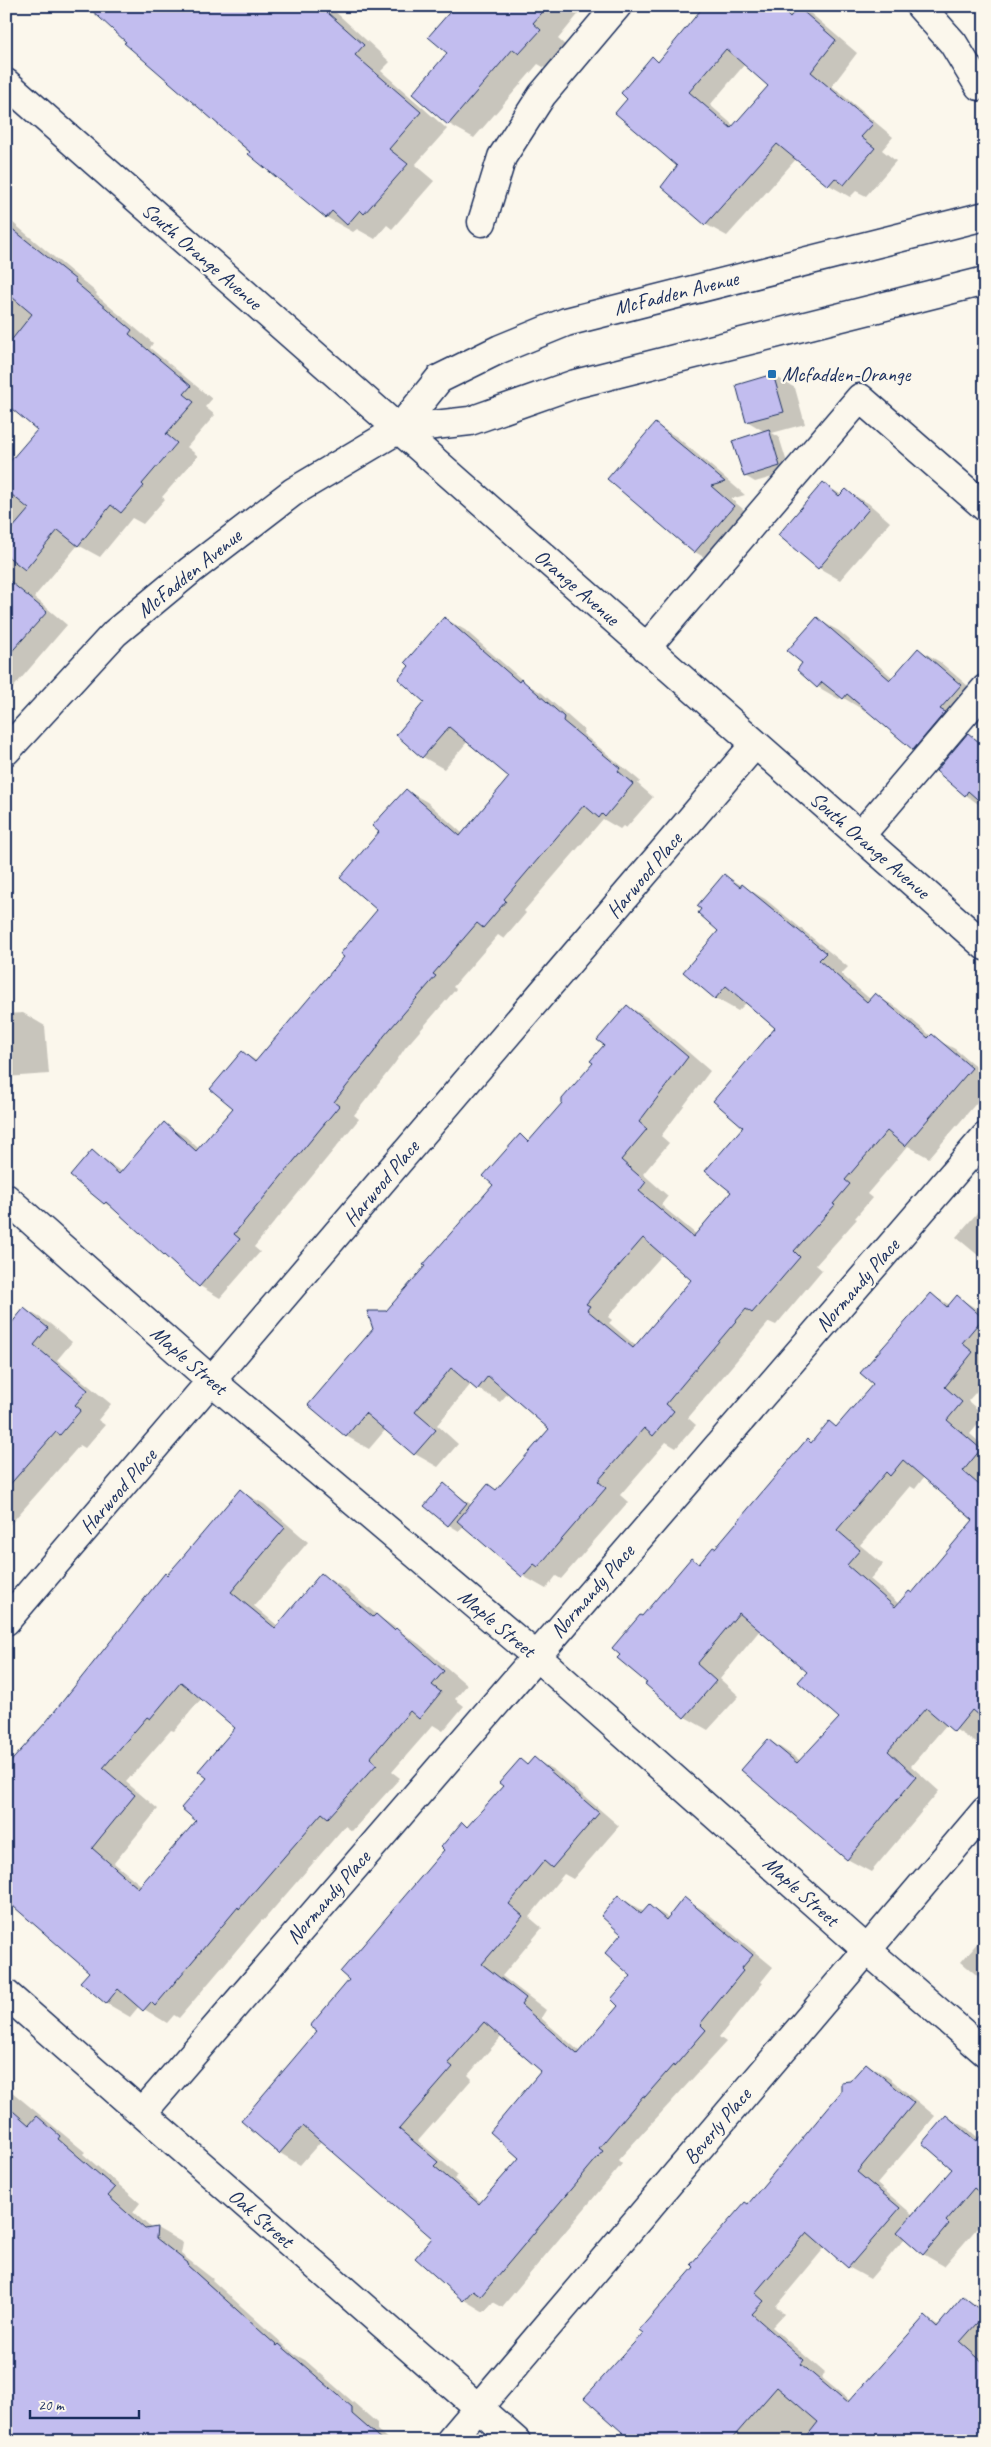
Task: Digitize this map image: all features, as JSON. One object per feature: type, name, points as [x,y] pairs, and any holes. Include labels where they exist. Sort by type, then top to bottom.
[{"type":"street","points":[[482,222],[502,157],[542,95],[617,6]]},
{"type":"street","points":[[920,6],[953,42],[979,86]]},
{"type":"street","name":"South Orange Avenue","points":[[6,83],[399,429]]},
{"type":"street","name":"McFadden Avenue","points":[[6,750],[115,633],[191,570],[293,492],[399,429],[439,379],[500,349],[566,322],[985,216]]},
{"type":"street","name":"McFadden Avenue","points":[[399,429],[470,421],[575,384],[985,281]]},
{"type":"street","points":[[646,648],[860,398],[985,507]]},
{"type":"street","name":"Orange Avenue","points":[[399,429],[755,744]]},
{"type":"street","points":[[860,836],[985,689]]},
{"type":"street","name":"South Orange Avenue","points":[[755,744],[985,946]]},
{"type":"street","name":"Harwood Place","points":[[6,1621],[755,744]]},
{"type":"street","name":"Normandy Place","points":[[142,2113],[985,1137]]},
{"type":"street","name":"Maple Street","points":[[6,1198],[212,1382],[536,1656],[867,1950],[985,2052]]},
{"type":"street","name":"Beverly Place","points":[[450,2441],[985,1811]]},
{"type":"street","name":"Oak Street","points":[[6,1994],[516,2441]]},
{"type":"building","points":[[87,6],[320,6],[364,45],[355,55],[421,112],[389,149],[408,164],[364,214],[360,210],[347,225],[332,211],[326,218],[248,154],[250,152],[124,43],[126,42]]},
{"type":"building","points":[[455,6],[548,6],[533,23],[541,30],[519,54],[513,49],[448,125],[412,94],[447,53],[428,37]]},
{"type":"building","points":[[704,6],[778,6],[790,17],[798,7],[836,40],[811,72],[873,124],[861,137],[875,148],[844,185],[835,178],[828,186],[777,144],[705,225],[661,187],[677,166],[615,113],[627,99],[621,93],[652,56],[658,62]],"holes":[[[726,49],[768,86],[731,128],[689,92]]]},
{"type":"building","points":[[6,224],[76,280],[75,282],[132,330],[129,334],[191,386],[184,394],[194,402],[166,434],[177,443],[142,484],[144,486],[121,513],[111,505],[78,546],[58,530],[25,570],[6,555],[6,536],[29,509],[6,490],[6,466],[37,430],[6,404],[6,347],[32,314],[6,292]]},
{"type":"building","points":[[773,374],[784,412],[746,422],[736,385]]},
{"type":"building","points":[[655,423],[725,482],[711,486],[734,506],[694,553],[607,479]]},
{"type":"building","points":[[769,429],[780,466],[744,477],[732,441]]},
{"type":"building","points":[[823,482],[839,496],[846,489],[869,509],[818,569],[778,535]]},
{"type":"building","points":[[6,578],[47,612],[6,658]]},
{"type":"building","points":[[444,617],[519,682],[521,679],[564,717],[563,721],[620,768],[618,771],[633,784],[605,817],[602,814],[599,818],[584,805],[504,899],[506,901],[483,928],[477,923],[433,974],[436,976],[384,1036],[374,1052],[334,1102],[339,1106],[234,1234],[240,1239],[199,1287],[106,1202],[104,1204],[70,1176],[92,1150],[119,1174],[164,1122],[196,1151],[233,1108],[210,1089],[242,1051],[255,1062],[344,957],[340,954],[377,910],[340,878],[379,832],[372,826],[406,789],[460,836],[509,777],[449,727],[422,758],[396,735],[424,702],[398,679],[409,666],[405,662]]},
{"type":"building","points":[[817,617],[890,680],[918,648],[961,685],[940,709],[945,712],[913,750],[847,694],[843,699],[822,682],[817,688],[797,670],[802,663],[787,651]]},
{"type":"building","points":[[968,733],[985,747],[985,806],[968,791],[965,796],[936,771]]},
{"type":"building","points":[[724,874],[740,887],[742,884],[826,953],[819,960],[867,1002],[875,993],[928,1038],[932,1034],[972,1068],[905,1146],[887,1131],[845,1180],[850,1184],[833,1204],[835,1205],[794,1251],[800,1257],[752,1313],[746,1309],[666,1404],[674,1411],[653,1436],[644,1428],[598,1481],[606,1488],[538,1567],[534,1564],[522,1577],[457,1521],[488,1484],[496,1490],[549,1429],[488,1376],[477,1390],[451,1368],[415,1412],[436,1430],[414,1455],[365,1413],[346,1437],[308,1405],[373,1329],[367,1311],[386,1311],[425,1266],[423,1265],[493,1185],[483,1176],[520,1134],[528,1142],[562,1103],[562,1099],[593,1063],[590,1061],[604,1045],[597,1040],[627,1005],[688,1057],[639,1122],[647,1129],[621,1160],[646,1182],[639,1191],[693,1237],[731,1192],[705,1171],[743,1127],[713,1101],[775,1028],[726,986],[715,999],[683,972],[718,931],[698,913],[701,909],[697,906]],"holes":[[[643,1238],[691,1280],[633,1348],[587,1310],[590,1306],[586,1304]]]},
{"type":"building","points":[[931,1293],[947,1307],[957,1295],[983,1318],[962,1343],[973,1352],[945,1387],[962,1402],[947,1420],[981,1449],[963,1471],[985,1490],[985,1721],[972,1710],[954,1732],[926,1708],[888,1751],[916,1777],[847,1860],[741,1770],[768,1739],[797,1763],[839,1718],[798,1682],[807,1672],[739,1613],[697,1664],[716,1681],[684,1718],[617,1658],[620,1655],[612,1648],[691,1558],[699,1564],[713,1547],[715,1548],[807,1439],[811,1443],[829,1421],[836,1427],[873,1384],[860,1373]],"holes":[[[903,1460],[973,1520],[912,1593],[909,1591],[895,1607],[847,1565],[860,1550],[837,1530],[886,1472],[890,1476]]]},
{"type":"building","points":[[24,1308],[48,1328],[34,1345],[88,1390],[75,1405],[81,1410],[60,1435],[56,1432],[6,1489],[6,1322],[10,1325]]},
{"type":"building","points":[[444,1483],[467,1503],[448,1526],[424,1506]]},
{"type":"building","points":[[240,1489],[285,1528],[231,1592],[275,1628],[321,1573],[373,1617],[376,1614],[394,1630],[396,1628],[444,1671],[432,1685],[441,1692],[419,1719],[410,1711],[370,1758],[377,1764],[328,1818],[322,1813],[239,1909],[238,1907],[155,2006],[151,2002],[143,2011],[118,1989],[106,2004],[80,1982],[89,1972],[6,1900],[6,1767],[46,1722],[165,1573],[167,1575]],"holes":[[[181,1682],[235,1728],[198,1771],[207,1778],[181,1808],[196,1821],[138,1888],[92,1848],[135,1795],[103,1768],[147,1717],[150,1719]]]},
{"type":"building","points":[[534,1757],[599,1813],[552,1868],[544,1861],[509,1904],[523,1916],[482,1964],[526,1998],[521,2005],[577,2054],[618,2006],[611,1999],[631,1976],[605,1953],[621,1934],[601,1916],[618,1895],[641,1914],[649,1905],[666,1920],[684,1897],[753,1955],[741,1969],[743,1971],[700,2024],[706,2030],[674,2067],[673,2065],[645,2097],[643,2096],[599,2148],[603,2151],[481,2296],[473,2290],[463,2301],[415,2258],[432,2238],[303,2126],[279,2154],[241,2121],[317,2031],[310,2026],[349,1980],[340,1972],[444,1850],[441,1847],[462,1822],[467,1827],[503,1786],[499,1783],[520,1759],[527,1765]],"holes":[[[484,2022],[541,2071],[490,2132],[519,2158],[479,2204],[434,2166],[438,2162],[399,2129],[453,2067],[448,2063]]]},
{"type":"building","points":[[866,2063],[914,2103],[857,2172],[900,2208],[848,2268],[807,2232],[755,2293],[764,2301],[752,2314],[804,2360],[801,2364],[847,2403],[925,2316],[937,2327],[963,2296],[985,2314],[960,2342],[985,2364],[985,2441],[803,2441],[818,2422],[777,2387],[730,2441],[632,2441],[584,2398],[643,2333],[639,2330],[694,2267],[691,2264],[745,2202],[748,2204],[841,2092],[841,2082],[850,2081]]},
{"type":"building","points":[[6,2105],[29,2125],[37,2116],[60,2136],[58,2139],[115,2188],[108,2196],[145,2229],[157,2227],[156,2238],[188,2263],[187,2265],[277,2346],[279,2344],[352,2407],[352,2414],[383,2441],[6,2441]]},
{"type":"building","points":[[946,2115],[976,2141],[985,2131],[985,2197],[974,2188],[946,2221],[949,2224],[923,2255],[897,2232],[952,2169],[922,2143]]},
{"type":"place","name":"Mcfadden-Orange","points":[[772,374]]}]
